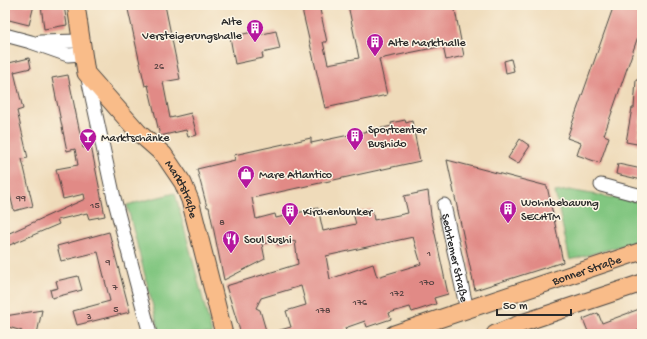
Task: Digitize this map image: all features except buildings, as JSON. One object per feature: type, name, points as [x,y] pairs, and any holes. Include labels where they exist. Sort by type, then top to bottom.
[{"type":"main road","name":"Marktstraße","points":[[76,5],[81,48],[86,73],[139,133],[164,155],[183,183],[190,200],[224,334]]},
{"type":"main road","name":"Bonner Straße","points":[[394,334],[642,251]]},
{"type":"main road","points":[[495,334],[522,322],[642,283]]},
{"type":"street","points":[[5,35],[31,42],[68,56],[81,48]]},
{"type":"street","name":"Marktstraße","points":[[86,73],[114,198],[150,334]]},
{"type":"street","points":[[601,185],[642,196]]},
{"type":"street","name":"Sechtemer Straße","points":[[444,205],[467,310]]},
{"type":"green space","points":[[569,190],[642,203],[642,240],[570,260],[555,192]]},
{"type":"green space","points":[[175,193],[212,334],[160,334],[127,205]]},
{"type":"place","name":"Alte Versteigerungshalle","points":[[255,43]]},
{"type":"place","name":"Alte Markthalle","points":[[375,57]]},
{"type":"place","name":"Sportcenter Bushido","points":[[355,151]]},
{"type":"place","name":"Marktschänke","points":[[88,152]]},
{"type":"place","name":"Mare Atlantico","points":[[246,189]]},
{"type":"place","name":"Wohnbebauung SECHTM","points":[[508,224]]},
{"type":"place","name":"Kirchenbunker","points":[[290,226]]},
{"type":"place","name":"Soul Sushi","points":[[231,254]]}]
